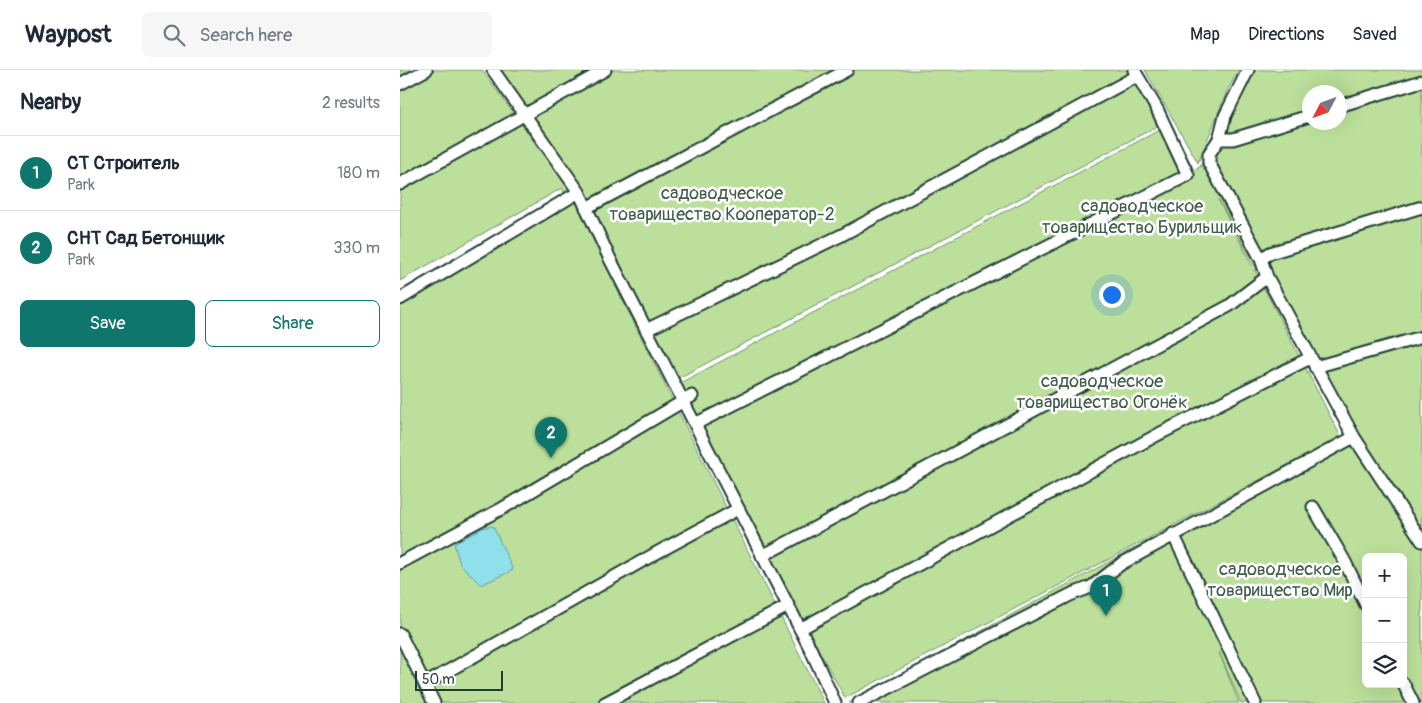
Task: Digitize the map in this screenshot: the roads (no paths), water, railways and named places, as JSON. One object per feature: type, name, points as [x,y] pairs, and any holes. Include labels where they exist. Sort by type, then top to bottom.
[{"type":"street","points":[[400,84],[426,70]]},
{"type":"street","points":[[493,70],[579,192],[646,330],[688,399],[695,424],[800,629],[835,703]]},
{"type":"street","points":[[400,184],[605,70]]},
{"type":"street","points":[[586,208],[847,70]]},
{"type":"street","points":[[1248,70],[1225,116],[1219,139],[1209,154],[1209,163],[1261,258],[1267,276],[1312,362],[1354,437],[1422,541]]},
{"type":"street","points":[[646,330],[842,235],[1136,73],[1156,109],[1188,175],[695,424]]},
{"type":"street","points":[[1347,104],[1422,81]]},
{"type":"street","points":[[1219,139],[1233,139],[1302,118]]},
{"type":"street","points":[[400,299],[579,192]]},
{"type":"street","points":[[1261,258],[1270,253],[1422,207]]},
{"type":"street","points":[[762,556],[1229,306],[1267,276]]},
{"type":"street","points":[[800,629],[1159,434],[1312,362],[1422,337]]},
{"type":"street","points":[[400,563],[504,508],[688,399]]},
{"type":"street","points":[[859,703],[1070,595],[1092,587],[1121,564],[1173,534],[1354,437]]},
{"type":"street","points":[[1313,506],[1344,560],[1363,598]]},
{"type":"street","points":[[425,684],[738,509]]},
{"type":"street","points":[[1173,534],[1255,703]]},
{"type":"street","points":[[605,703],[788,606]]},
{"type":"street","points":[[400,634],[434,703]]},
{"type":"street","points":[[1406,688],[1413,703]]},
{"type":"water","points":[[493,526],[513,570],[481,585],[460,564],[454,544],[482,528]]},
{"type":"place","name":"СНТ Сад Бетонщик","points":[[551,458]]},
{"type":"place","name":"СТ Строитель","points":[[1106,616]]},
{"type":"park label","name":"садоводческое товарищество Кооператор-2","points":[[722,203]]},
{"type":"park label","name":"садоводческое товарищество Бурильщик","points":[[1142,216]]},
{"type":"park label","name":"садоводческое товарищество Огонёк","points":[[1102,391]]},
{"type":"park label","name":"садоводческое товарищество Мир","points":[[1280,579]]}]
